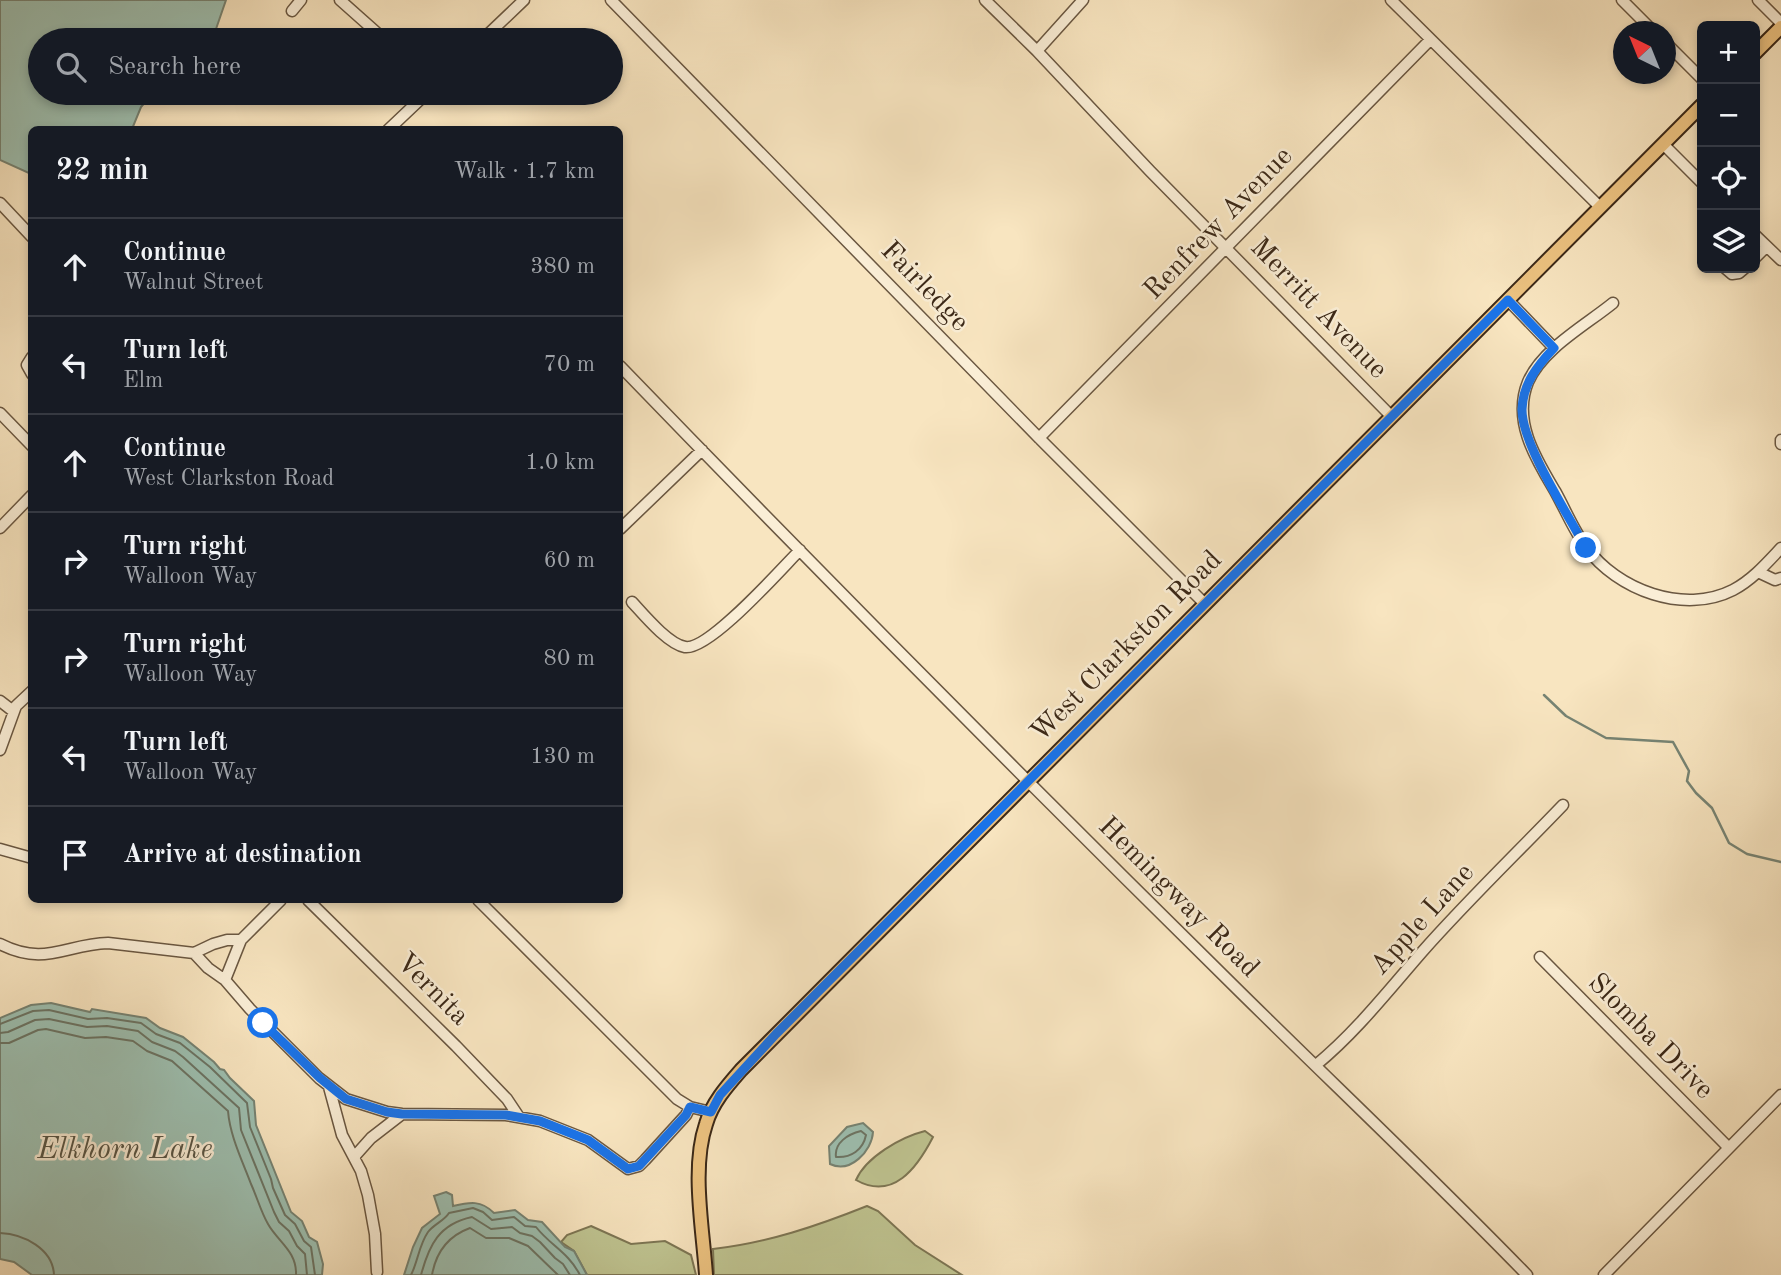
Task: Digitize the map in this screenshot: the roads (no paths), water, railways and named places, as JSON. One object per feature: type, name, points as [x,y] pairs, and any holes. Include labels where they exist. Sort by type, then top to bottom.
[{"type":"main road","points":[[1760,48],[1781,25]]},
{"type":"main road","name":"West Clarkston Road","points":[[706,1275],[699,1172],[706,1123],[720,1095],[751,1060],[1697,110]]},
{"type":"street","points":[[292,11],[301,0]]},
{"type":"street","points":[[340,0],[373,28]]},
{"type":"street","points":[[495,28],[524,0]]},
{"type":"street","name":"Fairledge","points":[[611,0],[1205,604]]},
{"type":"street","name":"Merritt Avenue","points":[[985,0],[1392,417]]},
{"type":"street","points":[[1037,51],[1083,0]]},
{"type":"street","points":[[1391,0],[1600,207]]},
{"type":"street","points":[[1622,0],[1643,21]]},
{"type":"street","points":[[1758,0],[1781,25]]},
{"type":"street","name":"Renfrew Avenue","points":[[1039,438],[1430,40]]},
{"type":"street","points":[[1676,54],[1697,74]]},
{"type":"street","points":[[392,126],[414,105]]},
{"type":"street","points":[[1663,144],[1697,178]]},
{"type":"street","points":[[0,203],[28,233]]},
{"type":"street","points":[[1760,240],[1781,260]]},
{"type":"street","points":[[1760,253],[1766,247]]},
{"type":"street","points":[[1508,300],[1554,348]]},
{"type":"street","points":[[1613,303],[1554,348],[1534,370],[1522,410],[1523,422],[1537,460],[1586,548],[1615,575],[1633,585],[1650,593],[1693,601],[1713,598],[1745,583],[1780,553]]},
{"type":"street","name":"Hemingway Road","points":[[623,369],[1028,781],[1447,1192],[1527,1275]]},
{"type":"street","points":[[0,413],[28,442]]},
{"type":"street","points":[[623,526],[702,450]]},
{"type":"street","points":[[0,527],[28,499]]},
{"type":"street","points":[[632,602],[677,644],[692,647],[701,644],[729,621],[800,550]]},
{"type":"street","points":[[1758,572],[1775,580],[1781,578]]},
{"type":"street","points":[[0,750],[13,711],[28,695]]},
{"type":"street","points":[[0,702],[13,711]]},
{"type":"street","name":"Apple Lane","points":[[1315,1065],[1388,993],[1422,952],[1563,805]]},
{"type":"street","points":[[0,849],[28,857]]},
{"type":"street","points":[[225,980],[241,940],[278,903]]},
{"type":"street","name":"Vernita","points":[[311,903],[456,1046],[507,1099],[519,1117]]},
{"type":"street","points":[[481,903],[677,1099],[690,1107],[711,1112]]},
{"type":"street","points":[[0,944],[11,950],[45,955],[83,948],[94,943],[194,953],[227,940],[241,940]]},
{"type":"street","points":[[194,953],[208,968],[225,980],[250,1009],[329,1087],[356,1102],[387,1112],[519,1117],[540,1121],[588,1140],[628,1169],[639,1166],[686,1115],[690,1107]]},
{"type":"street","name":"Slomba Drive","points":[[1540,957],[1728,1147]]},
{"type":"street","points":[[329,1087],[342,1135],[354,1157],[368,1195],[377,1272]]},
{"type":"street","points":[[1605,1274],[1781,1095]]},
{"type":"street","points":[[335,1115],[356,1102]]},
{"type":"street","points":[[354,1157],[371,1138],[402,1114]]},
{"type":"water","points":[[0,0],[226,0],[216,28],[28,28],[28,105],[143,105],[133,126],[28,126],[28,173],[0,160]]},
{"type":"water","name":"Elkhorn Lake","points":[[51,1003],[90,1012],[92,1009],[146,1018],[160,1028],[183,1037],[224,1070],[254,1101],[256,1125],[291,1212],[302,1221],[309,1237],[317,1242],[323,1264],[322,1275],[32,1275],[14,1262],[0,1259],[0,1018],[31,1005]]},
{"type":"water","points":[[863,1123],[873,1132],[864,1153],[859,1159],[845,1166],[830,1164],[829,1146],[847,1127]]},
{"type":"water","points":[[446,1192],[452,1195],[453,1206],[475,1203],[494,1213],[515,1210],[528,1220],[542,1222],[565,1247],[574,1251],[587,1275],[404,1275],[422,1228],[440,1214],[434,1196]]},
{"type":"waterway","points":[[1544,695],[1566,716],[1606,738],[1673,742],[1689,771],[1687,781],[1712,808],[1729,843],[1747,854],[1781,862]]}]
